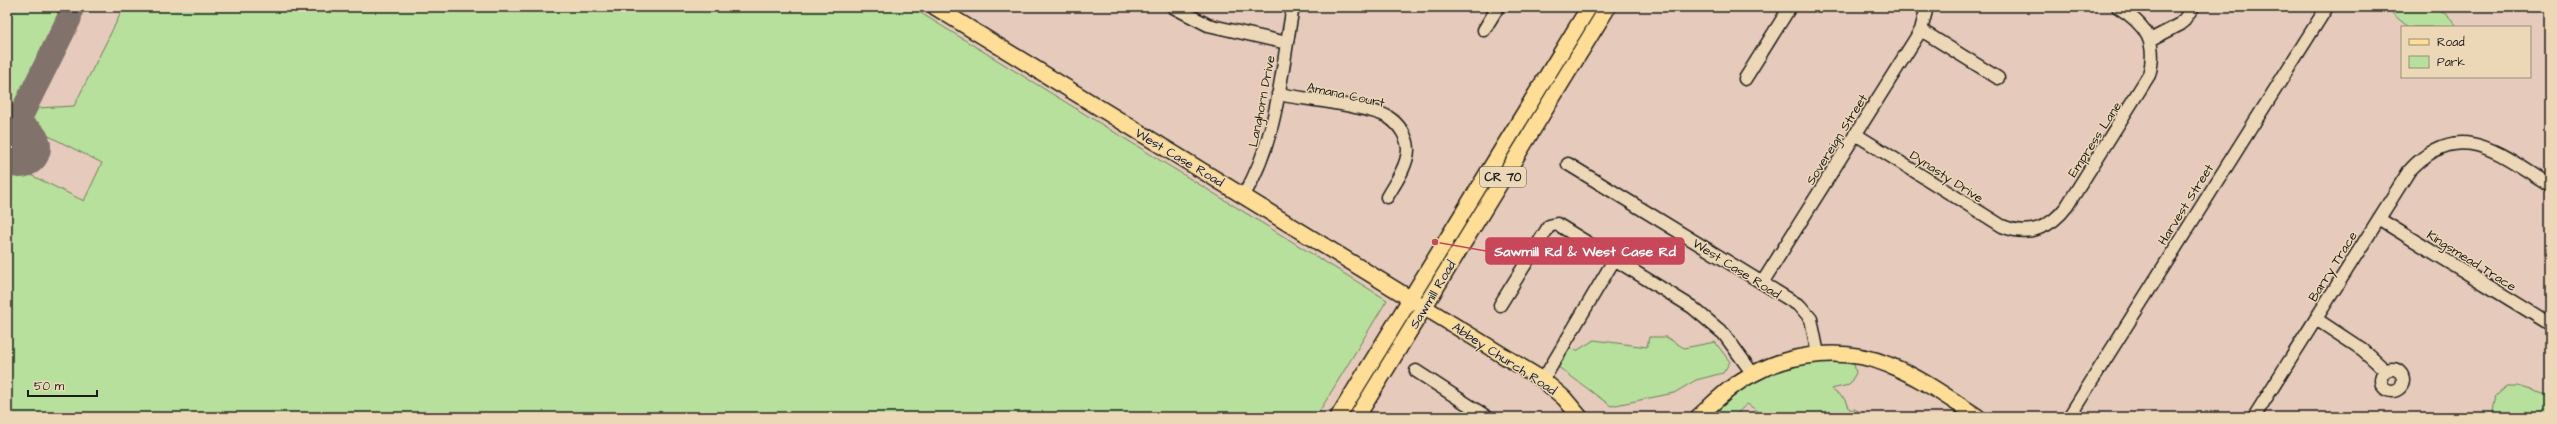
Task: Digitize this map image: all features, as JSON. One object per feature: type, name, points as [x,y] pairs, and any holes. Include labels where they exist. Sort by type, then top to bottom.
[{"type":"main road","name":"West Case Road","points":[[935,7],[1424,306]]},
{"type":"main road","name":"Sawmill Road","points":[[1338,417],[1589,7]]},
{"type":"main road","name":"Sawmill Road","points":[[1357,417],[1608,7]]},
{"type":"main road","name":"Abbey Church Road","points":[[1424,306],[1543,380],[1564,398],[1580,417]]},
{"type":"main road","points":[[1705,415],[1733,386],[1753,374],[1784,361],[1818,354],[1842,355],[1888,364],[1978,417]]},
{"type":"street","points":[[1173,7],[1208,26],[1286,43]]},
{"type":"street","name":"Langhorn Drive","points":[[1244,195],[1255,176],[1266,150],[1278,94],[1293,7]]},
{"type":"street","points":[[1484,30],[1498,7]]},
{"type":"street","points":[[1745,79],[1790,7]]},
{"type":"street","name":"Sovereign Street","points":[[1762,283],[1921,30],[1927,7]]},
{"type":"street","points":[[2118,7],[2138,22],[2150,40],[2181,24],[2194,7]]},
{"type":"street","name":"Harvest Street","points":[[2069,417],[2327,7]]},
{"type":"street","points":[[1921,30],[1998,78]]},
{"type":"street","name":"Empress Lane","points":[[2027,231],[2045,226],[2062,212],[2122,122],[2149,75],[2152,56],[2150,40]]},
{"type":"street","name":"Amana Court","points":[[1278,94],[1371,111],[1388,117],[1396,123],[1406,140],[1408,150],[1402,170],[1387,197]]},
{"type":"street","name":"Dynasty Drive","points":[[1855,134],[1994,222],[2010,229],[2027,231]]},
{"type":"street","name":"Barry Trace","points":[[2254,417],[2409,171],[2433,150],[2447,143],[2479,144],[2494,150],[2550,185]]},
{"type":"street","name":"West Case Road","points":[[1568,164],[1762,283],[1807,313],[1814,327],[1818,354]]},
{"type":"street","name":"Kingsmead Trace","points":[[2379,219],[2550,324]]},
{"type":"street","points":[[1500,305],[1549,226],[1554,223],[1692,307],[1724,334],[1753,374]]},
{"type":"street","points":[[1543,380],[1614,260]]},
{"type":"street","points":[[2316,319],[2363,350],[2386,371]]},
{"type":"street","points":[[1416,371],[1487,417]]},
{"type":"green space","points":[[2415,6],[2435,9],[2451,19],[2456,26],[2407,26],[2385,7]]},
{"type":"green space","points":[[7,7],[61,7],[16,106],[7,109]]},
{"type":"green space","points":[[124,7],[911,7],[1387,300],[1316,417],[7,417],[7,168],[10,165],[84,201],[102,163],[29,126],[38,108],[74,106]]},
{"type":"green space","points":[[1649,337],[1666,337],[1684,348],[1715,342],[1730,362],[1723,373],[1696,380],[1674,393],[1611,406],[1557,366],[1567,349],[1578,350],[1594,340],[1647,347]]},
{"type":"green space","points":[[1828,359],[1854,364],[1856,373],[1849,385],[1831,389],[1846,400],[1850,410],[1854,409],[1871,417],[1767,417],[1747,404],[1733,417],[1716,417],[1713,415],[1739,392],[1759,378],[1780,367],[1795,362]]},
{"type":"green space","points":[[2506,386],[2517,386],[2550,396],[2550,417],[2492,417],[2496,395]]},
{"type":"taxiway","points":[[7,143],[69,19],[71,7]]},
{"type":"runway","points":[[7,141],[20,147]]},
{"type":"place","name":"Sawmill Rd & West Case Rd","points":[[1435,242]]}]
